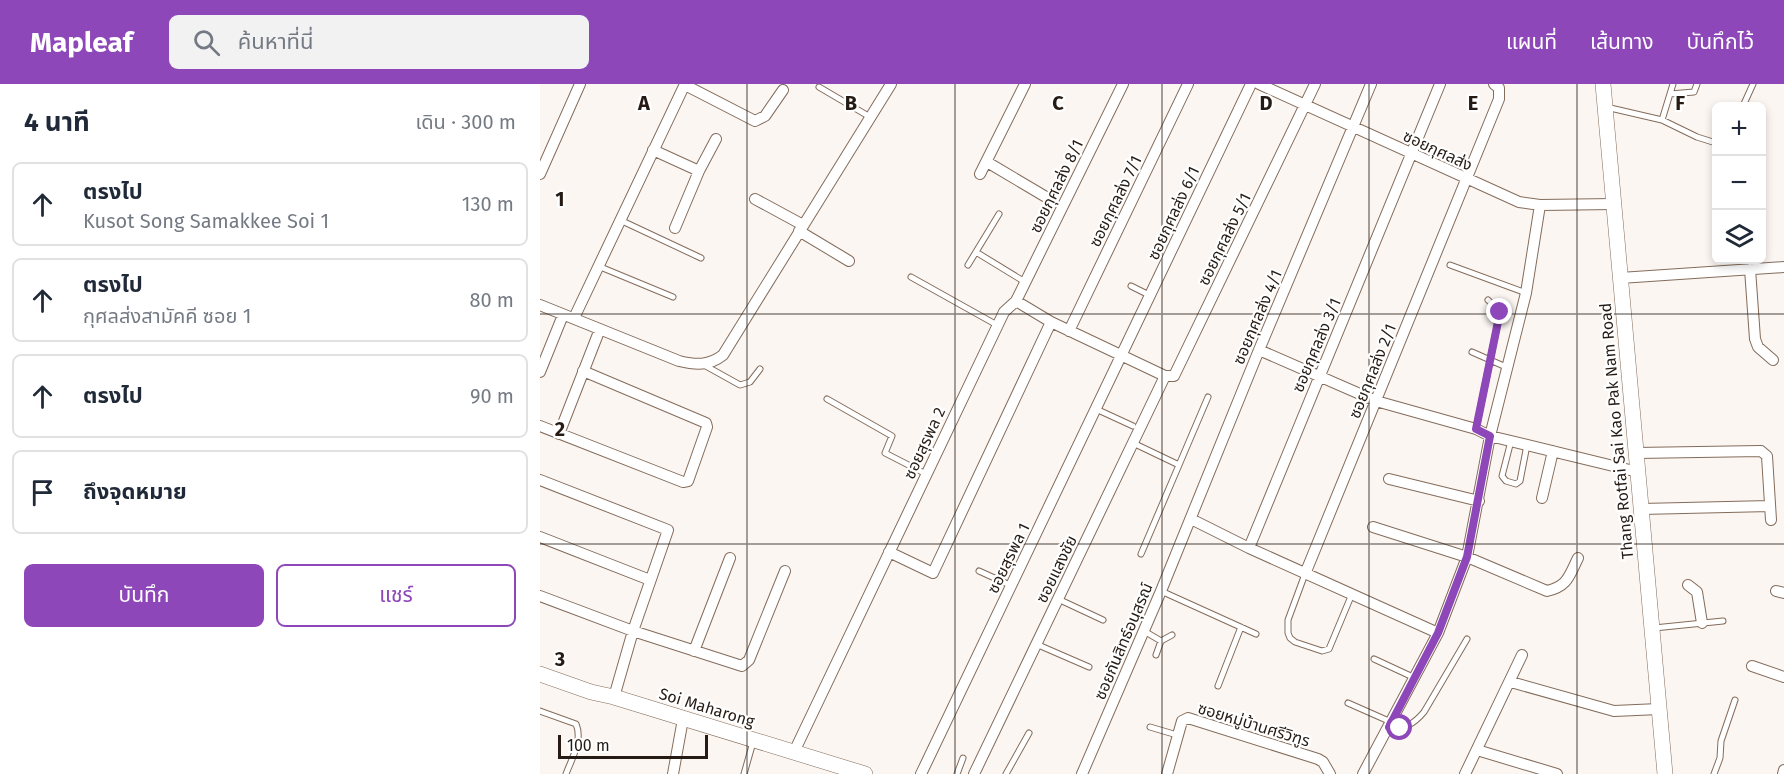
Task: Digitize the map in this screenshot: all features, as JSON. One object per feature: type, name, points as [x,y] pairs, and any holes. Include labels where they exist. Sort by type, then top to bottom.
[{"type":"main road","name":"Thang Rotfai Sai Kao Pak Nam Road","points":[[1603,84],[1665,774]]},
{"type":"main road","name":"Soi Maharong","points":[[540,674],[591,692],[614,697],[865,774]]},
{"type":"street","points":[[540,174],[580,84]]},
{"type":"street","points":[[540,305],[679,361],[696,365],[717,360],[723,355],[891,84]]},
{"type":"street","points":[[981,174],[1025,84]]},
{"type":"street","name":"ซอยกุศลส่ง 8/1","points":[[1016,301],[1122,84]]},
{"type":"street","name":"ซอยกุศลส่ง 7/1","points":[[1070,331],[1188,84]]},
{"type":"street","name":"ซอยกุศลส่ง 6/1","points":[[1122,355],[1251,84]]},
{"type":"street","name":"ซอยกุศลส่ง","points":[[1259,84],[1466,180],[1519,202],[1540,206],[1614,204]]},
{"type":"street","name":"ซอยกุศลส่ง 5/1","points":[[1165,376],[1170,377],[1177,372],[1315,84]]},
{"type":"street","name":"ซอยกุศลส่ง 4/1","points":[[1191,519],[1371,84]]},
{"type":"street","name":"ซอยกุศลส่ง 3/1","points":[[1249,548],[1440,84]]},
{"type":"street","name":"ซอยกุศลส่ง 2/1","points":[[1305,574],[1499,99],[1499,88],[1494,84]]},
{"type":"street","points":[[540,372],[568,317],[598,266],[685,85],[755,121],[765,116],[783,90]]},
{"type":"street","points":[[675,228],[699,171],[716,139]]},
{"type":"street","points":[[653,150],[699,171]]},
{"type":"street","points":[[987,162],[1046,198]]},
{"type":"street","points":[[755,199],[849,261]]},
{"type":"street","points":[[1363,774],[1438,633],[1467,557],[1490,436],[1526,293],[1540,206]]},
{"type":"street","points":[[1620,279],[1784,267]]},
{"type":"street","points":[[1750,269],[1755,339],[1758,347],[1773,360]]},
{"type":"street","points":[[1016,301],[1051,322],[1165,376]]},
{"type":"street","name":"ซอยสุรพล 2","points":[[794,752],[997,325],[1004,312],[1016,301]]},
{"type":"street","points":[[889,552],[933,573],[1051,322]]},
{"type":"street","points":[[559,434],[600,329]]},
{"type":"street","points":[[1259,350],[1376,401],[1476,429],[1490,436],[1638,472]]},
{"type":"street","name":"ซอยสุรพล 1","points":[[921,774],[1122,355]]},
{"type":"street","points":[[540,426],[687,482],[707,427],[706,423],[583,372]]},
{"type":"street","name":"ซอยแสงชัย","points":[[974,774],[1165,376]]},
{"type":"street","points":[[1542,498],[1553,451]]},
{"type":"street","points":[[1636,453],[1761,451],[1767,456],[1771,520]]},
{"type":"street","points":[[1389,479],[1479,501]]},
{"type":"street","points":[[540,480],[668,530],[633,631],[614,697]]},
{"type":"street","points":[[1641,509],[1770,506]]},
{"type":"street","points":[[1191,519],[1305,574],[1438,633]]},
{"type":"street","name":"ซอยกันสิทธ์อนุสรณ์","points":[[1082,774],[1191,519]]},
{"type":"street","points":[[1373,527],[1467,557],[1547,591],[1560,588],[1566,582],[1578,558]]},
{"type":"street","points":[[540,537],[650,580]]},
{"type":"street","points":[[694,651],[730,558]]},
{"type":"street","points":[[540,596],[633,631],[742,666],[746,664],[785,571]]},
{"type":"street","points":[[1688,585],[1697,592],[1702,623]]},
{"type":"street","points":[[1465,774],[1522,655]]},
{"type":"street","points":[[1752,666],[1784,676]]},
{"type":"street","points":[[1510,682],[1614,711],[1659,709]]},
{"type":"street","name":"ซอยหมู่บ้านศรีวิฑูร","points":[[1178,735],[1182,721],[1192,718],[1318,759],[1323,762],[1330,774]]},
{"type":"street","points":[[673,774],[683,719]]},
{"type":"street","points":[[1167,774],[1178,735]]},
{"type":"street","points":[[1478,750],[1557,774]]},
{"type":"lane","points":[[1662,120],[1673,84]]},
{"type":"lane","points":[[1670,94],[1690,94],[1694,92],[1697,84]]},
{"type":"lane","points":[[1745,102],[1753,84]]},
{"type":"lane","points":[[819,87],[870,117]]},
{"type":"lane","points":[[1605,106],[1662,120],[1712,142]]},
{"type":"lane","points":[[968,265],[999,214]]},
{"type":"lane","points":[[620,220],[701,258]]},
{"type":"lane","points":[[976,252],[1025,282]]},
{"type":"lane","points":[[1450,265],[1526,293]]},
{"type":"lane","points":[[598,266],[674,297]]},
{"type":"lane","points":[[912,277],[997,325]]},
{"type":"lane","points":[[1131,286],[1151,296]]},
{"type":"lane","points":[[1476,429],[1500,312],[1488,300]]},
{"type":"lane","points":[[1472,352],[1507,368]]},
{"type":"lane","points":[[703,364],[740,385],[750,382],[760,369]]},
{"type":"lane","points":[[1141,554],[1208,397]]},
{"type":"lane","points":[[827,399],[892,436],[885,453],[926,474]]},
{"type":"lane","points":[[1096,409],[1133,426]]},
{"type":"lane","points":[[1510,441],[1502,476],[1506,481],[1516,484],[1520,481],[1527,445]]},
{"type":"lane","points":[[1133,443],[1179,465]]},
{"type":"lane","points":[[979,571],[1012,586]]},
{"type":"lane","points":[[1305,574],[1291,608],[1287,626],[1290,638],[1295,642],[1322,651],[1329,649],[1352,594]]},
{"type":"lane","points":[[1161,591],[1256,633]]},
{"type":"lane","points":[[1058,599],[1103,620]]},
{"type":"lane","points":[[1652,628],[1723,621]]},
{"type":"lane","points":[[1218,686],[1241,627]]},
{"type":"lane","points":[[1144,631],[1161,641]]},
{"type":"lane","points":[[1156,655],[1161,641],[1172,635]]},
{"type":"lane","points":[[1348,703],[1390,724],[1407,727],[1415,723],[1424,712],[1467,639]]},
{"type":"lane","points":[[1036,644],[1089,667]]},
{"type":"lane","points":[[1374,659],[1415,678]]},
{"type":"lane","points":[[1714,774],[1720,758],[1720,741],[1735,700]]},
{"type":"lane","points":[[540,711],[576,724],[578,728],[579,738],[566,774]]},
{"type":"lane","points":[[1149,727],[1178,735]]},
{"type":"lane","points":[[1006,774],[1029,733]]},
{"type":"lane","points":[[744,774],[754,740]]},
{"type":"lane","points":[[957,774],[963,758]]},
{"type":"route","points":[[1400,728],[1389,727],[1438,633],[1467,557],[1490,436],[1476,429],[1500,312]]}]
